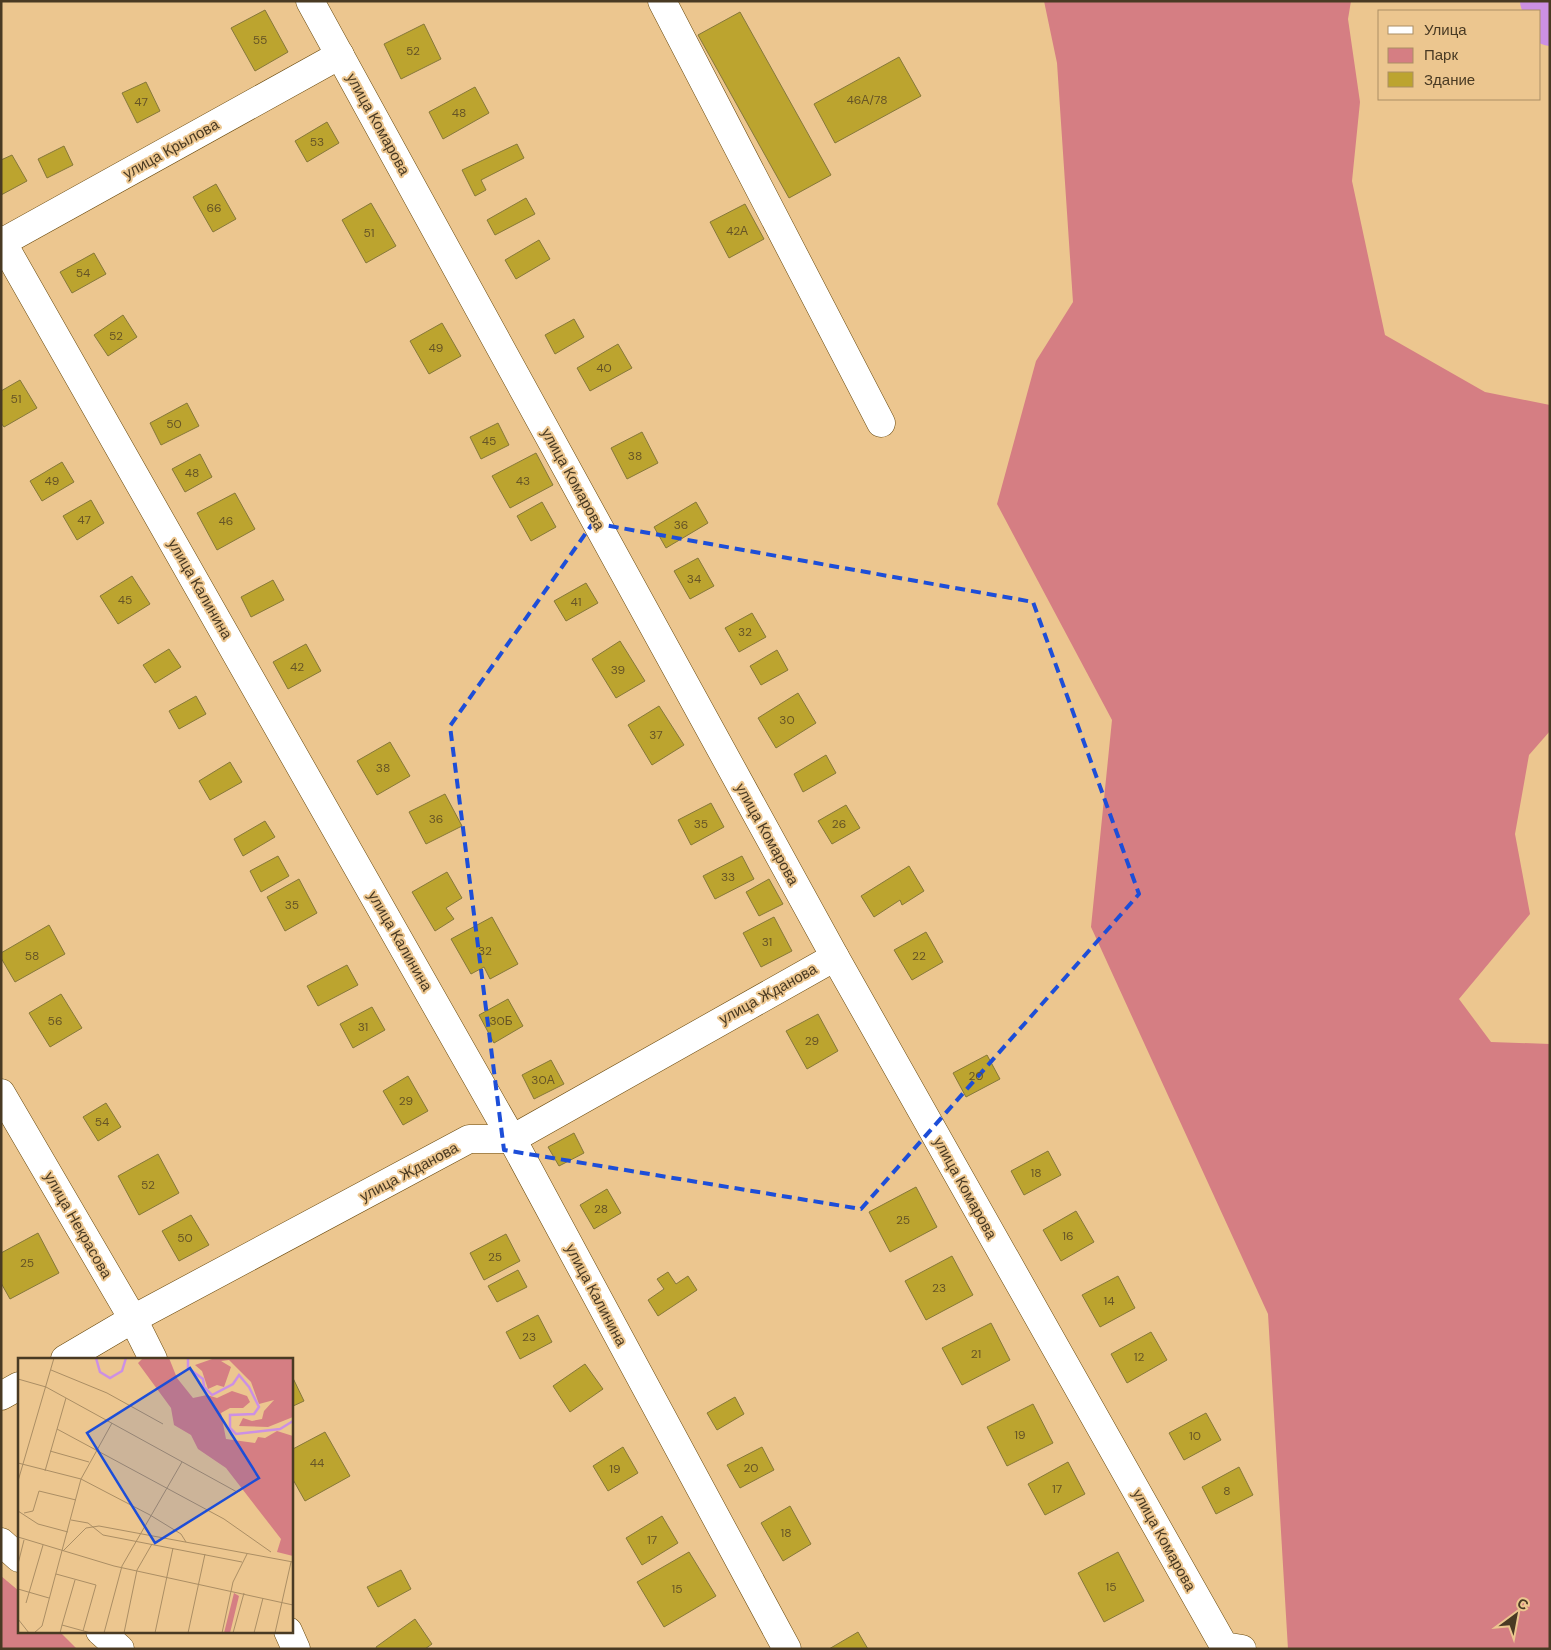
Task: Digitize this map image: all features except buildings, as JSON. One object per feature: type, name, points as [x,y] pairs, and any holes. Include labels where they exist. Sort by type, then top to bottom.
[{"type":"street","name":"улица Комарова","points":[[310,1],[835,957],[1224,1646],[1242,1649]]},
{"type":"street","points":[[662,1],[881,423]]},
{"type":"street","name":"улица Крылова","points":[[2,242],[340,55]]},
{"type":"street","name":"улица Калинина","points":[[2,242],[512,1139],[787,1649]]},
{"type":"street","name":"улица Жданова","points":[[67,1358],[133,1319],[470,1139],[512,1139],[835,957]]},
{"type":"street","name":"улица Некрасова","points":[[1,1093],[133,1319],[152,1358]]},
{"type":"street","points":[[1,1396],[18,1387]]},
{"type":"street","points":[[1,1542],[18,1557]]},
{"type":"street","points":[[101,1632],[120,1649]]},
{"type":"street","points":[[288,1632],[296,1649]]},
{"type":"highlighted area","points":[[593,523],[1033,602],[1139,894],[861,1209],[504,1150],[450,726]]},
{"type":"green space","points":[[1044,1],[1351,1],[1348,19],[1360,102],[1352,181],[1385,335],[1485,392],[1550,405],[1550,731],[1529,755],[1515,834],[1530,914],[1459,999],[1491,1042],[1550,1044],[1550,1649],[1288,1649],[1268,1314],[1091,927],[1112,720],[997,504],[1036,361],[1073,302],[1057,63]]},
{"type":"green space","points":[[1,1576],[18,1590],[18,1632],[60,1632],[77,1649],[1,1649]]},
{"type":"waterway","points":[[1541,1],[1550,25]]}]
